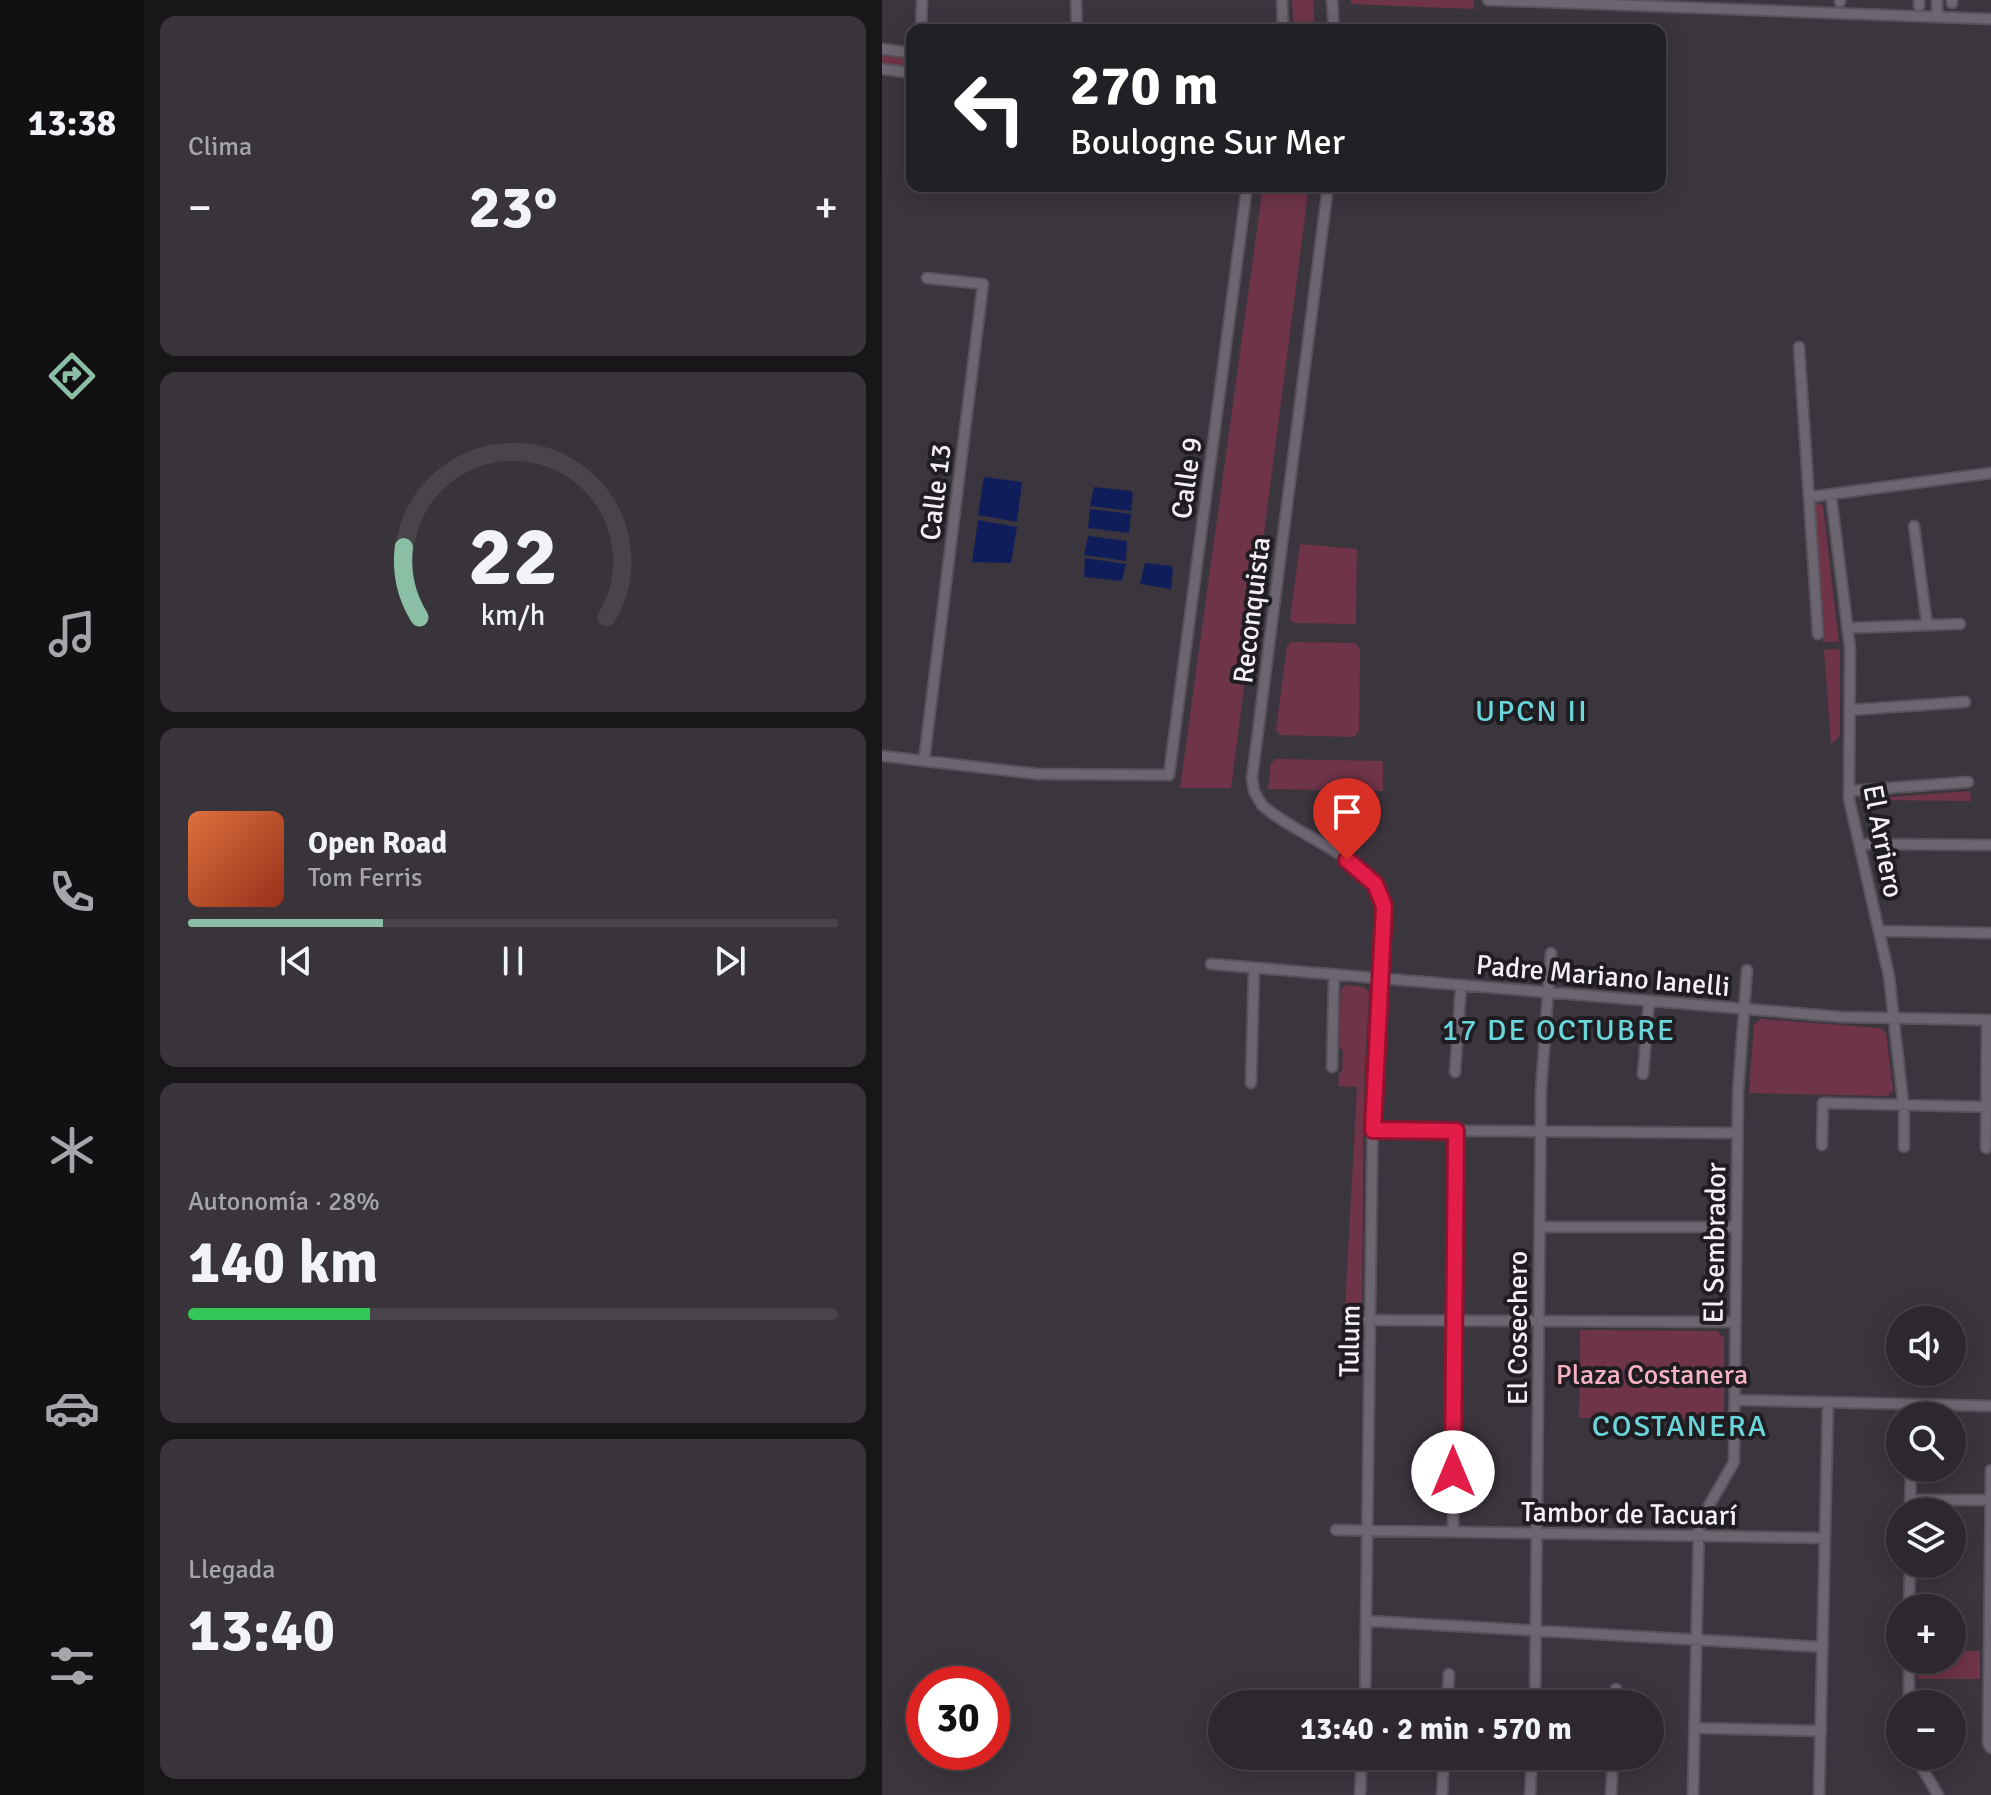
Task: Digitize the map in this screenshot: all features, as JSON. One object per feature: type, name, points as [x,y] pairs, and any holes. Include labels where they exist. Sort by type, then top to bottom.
[{"type":"street","points":[[921,24],[922,0]]},
{"type":"street","points":[[1076,0],[1077,24]]},
{"type":"street","points":[[1282,0],[1283,24]]},
{"type":"street","points":[[1332,0],[1334,24]]},
{"type":"street","points":[[1488,0],[1991,19]]},
{"type":"street","points":[[1937,0],[1937,17]]},
{"type":"street","points":[[882,49],[906,52]]},
{"type":"street","points":[[882,69],[906,72]]},
{"type":"street","name":"Calle 9","points":[[924,761],[1038,774],[1169,775],[1246,192]]},
{"type":"street","name":"Reconquista","points":[[1327,192],[1252,778],[1256,796],[1268,810],[1357,867],[1378,888],[1384,900],[1385,913],[1380,979]]},
{"type":"street","name":"Calle 13","points":[[924,761],[983,284],[927,278]]},
{"type":"street","points":[[1799,347],[1818,634]]},
{"type":"street","points":[[1809,497],[1991,473]]},
{"type":"street","name":"El Arriero","points":[[1831,495],[1850,648],[1849,791],[1889,976],[1903,1105],[1904,1147]]},
{"type":"street","points":[[1914,526],[1927,625]]},
{"type":"street","points":[[1847,628],[1960,624]]},
{"type":"street","points":[[1850,710],[1965,702]]},
{"type":"street","points":[[882,756],[924,761]]},
{"type":"street","points":[[1849,791],[1968,782]]},
{"type":"street","points":[[1859,844],[1991,845]]},
{"type":"street","points":[[1879,931],[1991,933]]},
{"type":"street","name":"El Cosechero","points":[[1535,1690],[1540,1131],[1551,953]]},
{"type":"street","name":"Padre Mariano Ianelli","points":[[1211,964],[1842,1017],[1989,1020]]},
{"type":"street","points":[[1251,1083],[1254,968]]},
{"type":"street","name":"El Sembrador","points":[[1693,1795],[1699,1523],[1734,1462],[1737,1133],[1747,970]]},
{"type":"street","points":[[1332,1067],[1334,975]]},
{"type":"street","name":"Tulum","points":[[1366,1690],[1373,1130],[1380,979]]},
{"type":"street","points":[[1455,1072],[1461,985]]},
{"type":"street","points":[[1643,1074],[1649,1001]]},
{"type":"street","points":[[1986,1148],[1989,1020]]},
{"type":"street","points":[[1822,1145],[1823,1103],[1988,1107]]},
{"type":"street","points":[[1373,1130],[1737,1133]]},
{"type":"street","points":[[1453,1532],[1456,1131]]},
{"type":"street","points":[[1540,1227],[1737,1227]]},
{"type":"street","points":[[1347,1320],[1736,1322]]},
{"type":"street","points":[[1735,1400],[1886,1403]]},
{"type":"street","points":[[1819,1795],[1828,1402]]},
{"type":"street","points":[[1966,1405],[1991,1406]]},
{"type":"street","points":[[1991,1470],[1988,1743],[1991,1748]]},
{"type":"street","points":[[1966,1500],[1991,1500]]},
{"type":"street","name":"Tambor de Tacuarí","points":[[1336,1530],[1825,1538]]},
{"type":"street","points":[[1368,1621],[1823,1647]]},
{"type":"street","points":[[1448,1690],[1449,1674]]},
{"type":"street","points":[[1694,1728],[1821,1731]]},
{"type":"street","points":[[1360,1795],[1361,1770]]},
{"type":"street","points":[[1442,1795],[1443,1770]]},
{"type":"street","points":[[1530,1795],[1531,1770]]},
{"type":"street","points":[[1611,1795],[1612,1770]]},
{"type":"street","points":[[1923,1770],[1938,1795]]},
{"type":"green space","points":[[1292,0],[1313,0],[1315,24],[1294,24]]},
{"type":"green space","points":[[1351,0],[1474,0],[1474,9],[1351,4]]},
{"type":"green space","points":[[882,53],[906,56],[906,68],[882,65]]},
{"type":"green space","points":[[1262,192],[1308,192],[1231,788],[1180,788]]},
{"type":"green space","points":[[1817,502],[1823,506],[1839,642],[1823,642],[1814,509]]},
{"type":"green space","points":[[1300,544],[1357,549],[1356,624],[1294,623],[1290,619]]},
{"type":"green space","points":[[1291,642],[1355,643],[1360,649],[1359,731],[1354,737],[1280,735],[1276,730],[1287,646]]},
{"type":"green space","points":[[1840,649],[1840,735],[1831,745],[1824,650]]},
{"type":"green space","points":[[1276,759],[1383,761],[1383,791],[1268,789],[1271,763]]},
{"type":"green space","points":[[1970,791],[1971,801],[1859,800],[1864,799]]},
{"type":"green space","points":[[1345,985],[1364,987],[1369,992],[1364,1087],[1362,1302],[1356,1309],[1345,1309],[1357,1087],[1338,1086],[1343,1051],[1339,1047],[1341,989]]},
{"type":"green space","points":[[1760,1019],[1880,1028],[1886,1032],[1893,1090],[1888,1096],[1749,1093],[1754,1025]]},
{"type":"green space","name":"Plaza Costanera","points":[[1580,1330],[1717,1331],[1724,1338],[1724,1418],[1579,1418]]},
{"type":"green space","points":[[1966,1651],[1980,1651],[1980,1679],[1918,1679],[1918,1674],[1966,1674]]},
{"type":"shaded area","points":[[984,477],[1022,482],[1017,522],[978,515]]},
{"type":"shaded area","points":[[1094,487],[1131,491],[1131,511],[1090,506]]},
{"type":"shaded area","points":[[1090,509],[1131,514],[1129,533],[1088,528]]},
{"type":"shaded area","points":[[978,520],[1017,527],[1011,563],[972,562]]},
{"type":"shaded area","points":[[1088,536],[1127,541],[1126,561],[1084,555]]},
{"type":"shaded area","points":[[1085,558],[1126,564],[1122,581],[1084,577]]},
{"type":"shaded area","points":[[1145,563],[1171,566],[1171,589],[1140,584]]},
{"type":"district","name":"UPCN II","points":[[1532,711]]},
{"type":"district","name":"17 DE OCTUBRE","points":[[1559,1030]]},
{"type":"district","name":"COSTANERA","points":[[1680,1426]]},
{"type":"route","points":[[1347,860],[1375,884],[1382,896],[1385,913],[1373,1086],[1373,1130],[1456,1131],[1453,1472]]}]
